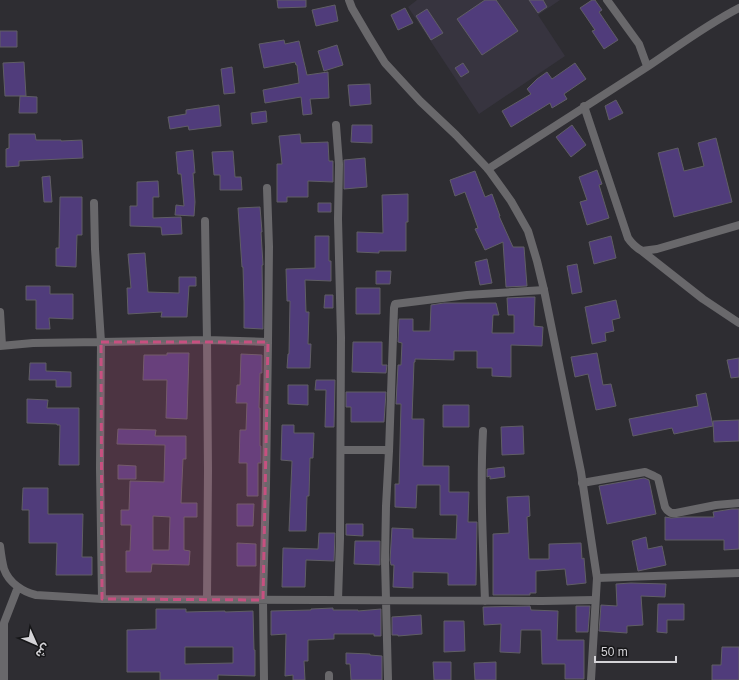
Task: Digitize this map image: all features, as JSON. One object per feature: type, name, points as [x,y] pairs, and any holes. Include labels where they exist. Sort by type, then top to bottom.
[{"type":"street","points":[[349,0],[369,38],[385,63],[420,101],[488,169],[511,201],[528,231],[544,290],[582,482],[596,578],[591,680]]},
{"type":"street","points":[[607,0],[639,44],[648,66]]},
{"type":"street","points":[[488,169],[720,18],[739,8]]},
{"type":"street","points":[[584,106],[628,238],[632,244],[703,299],[739,323]]},
{"type":"street","points":[[336,125],[339,164],[338,219],[341,337],[340,560],[338,600]]},
{"type":"street","points":[[264,680],[263,600],[269,247],[267,188]]},
{"type":"street","points":[[94,202],[95,249],[101,342],[100,468],[102,599]]},
{"type":"street","points":[[205,221],[208,471],[207,599]]},
{"type":"street","points":[[642,251],[657,249],[739,225]]},
{"type":"street","points":[[388,680],[386,506],[394,308],[396,304],[467,295],[544,290]]},
{"type":"street","points":[[0,312],[1,345],[33,343],[207,340],[268,342]]},
{"type":"street","points":[[483,432],[482,524],[485,601]]},
{"type":"street","points":[[341,450],[389,451]]},
{"type":"street","points":[[582,482],[645,472],[658,478],[665,507],[671,513],[684,512],[716,505],[739,503]]},
{"type":"street","points":[[0,546],[4,570],[18,587],[27,593],[36,595],[102,599],[485,601],[595,600]]},
{"type":"street","points":[[596,578],[739,572]]},
{"type":"street","points":[[4,680],[2,671],[4,622],[18,587]]},
{"type":"highlighted area","points":[[101,342],[268,342],[263,600],[102,599]]},
{"type":"shaded area","points":[[417,0],[560,0],[538,15],[565,56],[479,114],[408,7]]},
{"type":"building","points":[[277,0],[306,0],[306,7],[278,8]]},
{"type":"building","points":[[485,0],[496,0],[518,31],[482,55],[457,19]]},
{"type":"building","points":[[529,0],[543,0],[547,7],[538,13]]},
{"type":"building","points":[[592,0],[595,0],[602,10],[599,12],[618,40],[604,49],[592,31],[595,30],[580,8]]},
{"type":"building","points":[[335,5],[338,21],[316,26],[312,10]]},
{"type":"building","points":[[405,8],[413,23],[398,30],[391,15]]},
{"type":"building","points":[[427,9],[443,33],[431,40],[416,16]]},
{"type":"building","points":[[0,31],[17,31],[17,47],[0,47]]},
{"type":"building","points":[[284,40],[285,44],[299,41],[307,75],[328,72],[329,98],[310,99],[312,114],[303,115],[301,97],[265,103],[263,90],[299,83],[297,65],[295,62],[264,68],[259,44]]},
{"type":"building","points":[[337,45],[343,65],[324,71],[318,51]]},
{"type":"building","points":[[24,62],[26,96],[5,96],[3,63]]},
{"type":"building","points":[[463,63],[469,72],[461,77],[455,68]]},
{"type":"building","points":[[575,63],[586,79],[564,94],[567,99],[552,108],[550,103],[511,127],[502,111],[531,94],[527,89],[547,72],[552,79]]},
{"type":"building","points":[[232,67],[235,93],[224,94],[221,69]]},
{"type":"building","points":[[370,84],[371,104],[350,106],[348,85]]},
{"type":"building","points":[[20,96],[37,97],[37,113],[19,113]]},
{"type":"building","points":[[616,100],[623,113],[609,120],[605,106]]},
{"type":"building","points":[[219,105],[221,126],[189,130],[188,126],[170,129],[168,117],[186,114],[186,110]]},
{"type":"building","points":[[266,111],[267,122],[252,124],[251,113]]},
{"type":"building","points":[[352,125],[372,125],[372,143],[351,142]]},
{"type":"building","points":[[572,125],[586,145],[571,157],[556,137]]},
{"type":"building","points":[[9,134],[35,134],[36,140],[82,140],[83,158],[19,161],[19,166],[6,167],[6,149],[9,148]]},
{"type":"building","points":[[300,134],[301,143],[328,142],[329,161],[333,161],[333,182],[308,181],[308,197],[287,197],[287,202],[277,202],[277,164],[282,164],[279,136]]},
{"type":"building","points":[[716,138],[732,202],[674,217],[658,153],[678,148],[684,171],[704,166],[698,143]]},
{"type":"building","points":[[193,150],[195,173],[193,173],[195,202],[194,216],[175,215],[176,205],[184,206],[181,174],[178,174],[176,152]]},
{"type":"building","points":[[233,151],[235,177],[241,177],[242,190],[220,190],[220,175],[214,175],[212,152]]},
{"type":"building","points":[[365,158],[367,187],[344,189],[344,160]]},
{"type":"building","points":[[597,170],[602,184],[599,185],[609,218],[587,225],[580,202],[587,200],[579,177]]},
{"type":"building","points":[[475,171],[485,197],[492,194],[499,216],[513,247],[524,247],[527,286],[506,287],[503,242],[485,250],[475,229],[478,228],[465,192],[455,196],[450,180]]},
{"type":"building","points":[[50,176],[52,202],[44,202],[42,177]]},
{"type":"building","points":[[158,181],[159,197],[153,197],[153,218],[181,217],[182,234],[162,235],[161,227],[130,226],[130,206],[137,206],[137,182]]},
{"type":"building","points":[[408,194],[406,251],[379,251],[379,253],[357,252],[357,232],[383,233],[382,195]]},
{"type":"building","points":[[60,197],[82,197],[82,235],[77,235],[76,267],[56,266],[56,248],[59,248]]},
{"type":"building","points":[[318,203],[331,203],[331,212],[318,212]]},
{"type":"building","points":[[260,207],[263,265],[263,329],[244,328],[243,267],[238,208]]},
{"type":"building","points":[[315,236],[329,236],[331,281],[305,280],[306,312],[309,312],[308,344],[311,344],[310,368],[287,368],[289,354],[290,301],[287,301],[286,269],[315,268]]},
{"type":"building","points":[[611,236],[616,258],[594,264],[589,242]]},
{"type":"building","points":[[145,253],[148,292],[179,293],[179,277],[196,277],[196,286],[189,286],[187,317],[161,317],[162,312],[128,314],[127,288],[131,288],[128,254]]},
{"type":"building","points":[[487,259],[492,283],[480,285],[475,262]]},
{"type":"building","points":[[577,264],[582,292],[572,294],[567,266]]},
{"type":"building","points":[[376,271],[391,271],[390,284],[376,284]]},
{"type":"building","points":[[26,286],[50,286],[50,294],[73,294],[73,319],[49,318],[50,329],[36,329],[36,300],[26,300]]},
{"type":"building","points":[[356,288],[380,288],[380,314],[356,314]]},
{"type":"building","points":[[325,295],[333,295],[333,308],[324,308]]},
{"type":"building","points":[[535,297],[534,326],[543,327],[542,346],[511,345],[511,377],[492,376],[492,368],[477,368],[477,351],[454,351],[454,360],[415,359],[412,419],[424,419],[423,466],[449,466],[449,492],[469,492],[468,522],[477,522],[476,585],[448,585],[448,573],[413,572],[413,588],[393,587],[394,565],[391,565],[390,560],[392,528],[413,529],[413,538],[456,539],[457,515],[440,515],[440,485],[417,485],[416,508],[395,507],[395,484],[399,484],[401,404],[396,404],[398,365],[401,365],[402,343],[398,342],[399,319],[413,319],[413,331],[430,331],[431,305],[444,303],[496,303],[499,315],[493,315],[492,333],[514,333],[514,315],[508,315],[507,298]]},
{"type":"building","points":[[616,300],[620,318],[612,320],[614,331],[605,333],[606,341],[592,344],[585,307]]},
{"type":"building","points":[[353,342],[382,342],[382,365],[387,365],[386,373],[352,372]]},
{"type":"building","points":[[167,353],[189,353],[187,419],[166,418],[167,380],[143,380],[144,355],[167,355]]},
{"type":"building","points":[[597,353],[603,385],[611,384],[616,406],[596,410],[588,374],[575,377],[571,357]]},
{"type":"building","points":[[241,354],[262,355],[259,408],[261,463],[258,463],[258,496],[247,496],[247,463],[239,463],[240,430],[246,430],[247,403],[236,403],[237,385],[240,385]]},
{"type":"building","points":[[739,358],[739,377],[731,378],[727,360]]},
{"type":"building","points":[[30,363],[46,363],[46,371],[71,372],[71,387],[56,387],[56,380],[29,380]]},
{"type":"building","points":[[316,380],[335,380],[334,427],[325,427],[326,390],[315,390]]},
{"type":"building","points":[[288,385],[308,385],[308,405],[288,404]]},
{"type":"building","points":[[346,392],[386,392],[384,422],[351,422],[351,407],[346,407]]},
{"type":"building","points":[[706,393],[713,426],[674,434],[672,428],[633,436],[629,419],[698,406],[696,395]]},
{"type":"building","points":[[27,399],[48,400],[47,408],[79,408],[79,465],[59,465],[60,425],[27,423]]},
{"type":"building","points":[[443,405],[469,405],[469,427],[443,427]]},
{"type":"building","points":[[739,420],[739,441],[714,442],[713,421]]},
{"type":"building","points":[[282,425],[294,425],[294,433],[314,433],[313,458],[310,458],[306,531],[289,531],[292,461],[281,460]]},
{"type":"building","points":[[523,426],[524,454],[502,455],[501,427]]},
{"type":"building","points":[[118,429],[156,430],[155,436],[186,436],[186,459],[183,459],[181,503],[197,503],[197,517],[184,517],[184,550],[190,551],[189,565],[152,564],[151,572],[126,572],[126,551],[130,551],[131,525],[121,525],[121,510],[129,510],[130,481],[164,482],[165,445],[117,444]],"holes":[[[153,516],[170,517],[169,550],[153,550]]]},
{"type":"building","points":[[118,465],[136,466],[136,479],[118,479]]},
{"type":"building","points":[[504,467],[505,477],[490,479],[490,476],[487,477],[487,469]]},
{"type":"building","points":[[644,478],[649,480],[656,514],[607,524],[599,486]]},
{"type":"building","points":[[23,488],[48,488],[48,514],[83,514],[82,557],[92,557],[92,575],[56,575],[57,543],[29,543],[29,510],[22,510]]},
{"type":"building","points":[[529,496],[530,516],[527,517],[529,559],[549,559],[549,544],[581,543],[586,583],[567,585],[565,569],[536,571],[536,593],[530,593],[530,595],[493,595],[493,534],[509,533],[507,497]]},
{"type":"building","points":[[237,504],[254,504],[253,526],[237,526]]},
{"type":"building","points":[[739,509],[739,549],[724,550],[724,540],[665,540],[665,517],[714,517],[713,512]]},
{"type":"building","points":[[346,524],[363,524],[363,536],[346,535]]},
{"type":"building","points":[[319,533],[335,533],[334,561],[306,560],[305,587],[282,587],[283,548],[318,549]]},
{"type":"building","points":[[646,537],[648,549],[662,546],[666,565],[638,571],[632,541]]},
{"type":"building","points":[[355,541],[380,541],[380,565],[354,564]]},
{"type":"building","points":[[237,543],[256,544],[256,566],[237,566]]},
{"type":"building","points":[[616,584],[666,584],[665,597],[641,596],[643,625],[627,626],[627,633],[599,631],[601,605],[617,606]]},
{"type":"building","points":[[658,604],[684,604],[684,620],[667,620],[667,633],[657,632]]},
{"type":"building","points":[[530,606],[531,610],[558,611],[557,640],[584,640],[584,679],[565,679],[565,664],[542,664],[541,630],[521,630],[520,653],[500,652],[501,624],[484,625],[483,607]]},
{"type":"building","points":[[576,606],[590,606],[588,632],[576,632]]},
{"type":"building","points":[[333,608],[333,610],[358,611],[381,609],[381,636],[374,636],[374,634],[334,634],[334,639],[308,640],[308,661],[304,661],[305,680],[293,680],[293,675],[285,676],[286,634],[271,635],[271,611]]},
{"type":"building","points":[[156,609],[186,609],[186,612],[253,611],[255,676],[218,675],[218,680],[160,680],[160,672],[127,672],[127,630],[156,629]],"holes":[[[185,647],[233,647],[233,663],[185,664]]]},
{"type":"building","points":[[421,615],[422,634],[392,635],[392,617]]},
{"type":"building","points":[[444,621],[464,621],[465,651],[444,652]]},
{"type":"building","points":[[722,647],[739,647],[739,680],[712,680],[712,665],[721,665]]},
{"type":"building","points":[[346,653],[382,656],[382,680],[351,680],[350,664],[346,664]]},
{"type":"building","points":[[433,662],[451,662],[451,680],[434,680]]},
{"type":"building","points":[[496,662],[496,680],[475,680],[474,663]]}]
